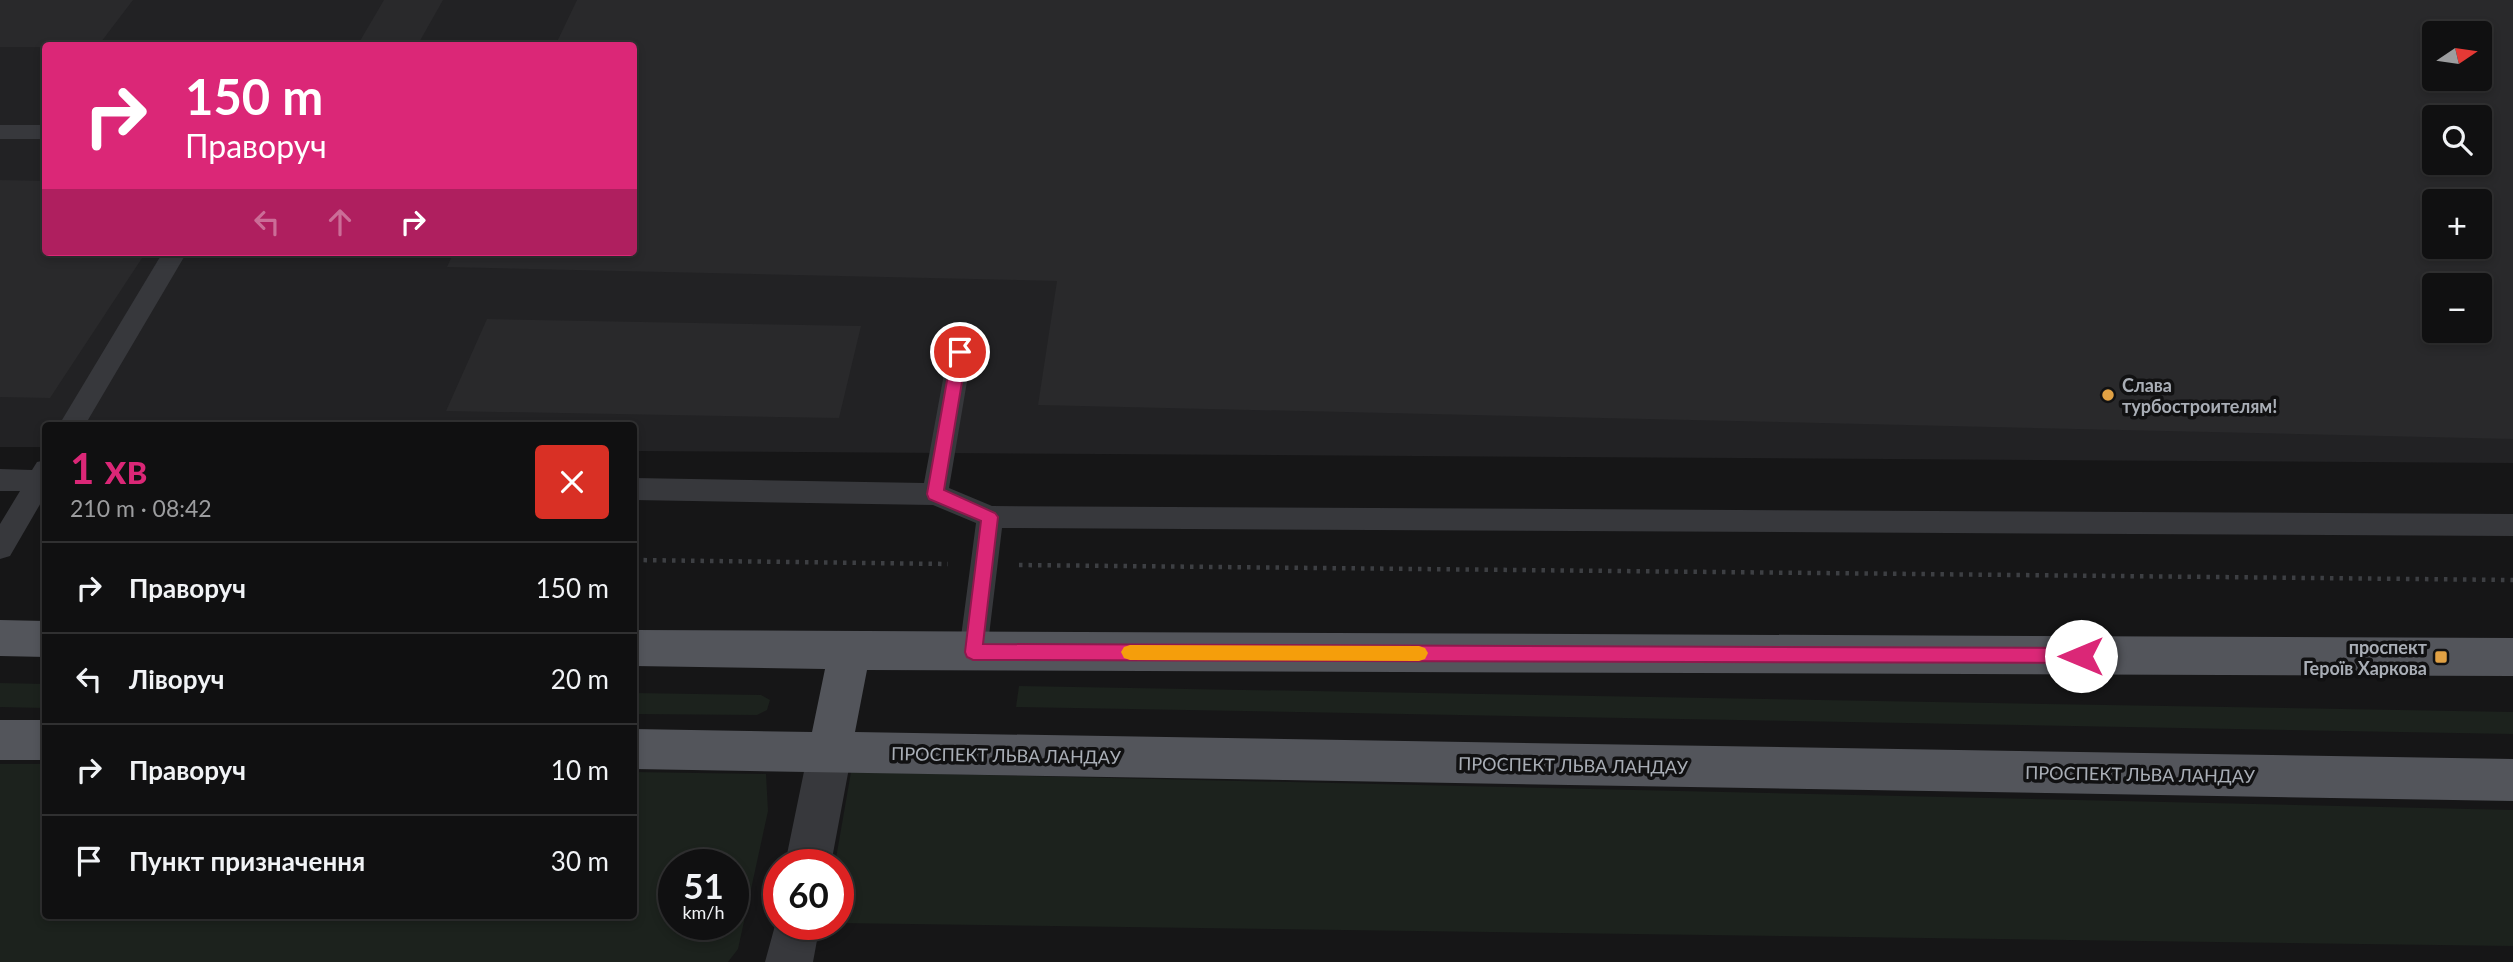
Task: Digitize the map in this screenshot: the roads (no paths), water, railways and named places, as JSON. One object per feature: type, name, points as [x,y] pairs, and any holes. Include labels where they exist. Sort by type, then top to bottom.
[{"type":"main road","points":[[0,638],[42,639]]},
{"type":"main road","points":[[637,648],[849,652],[2513,657]]},
{"type":"main road","points":[[830,752],[849,652]]},
{"type":"main road","points":[[0,740],[42,740]]},
{"type":"main road","name":"ПРОСПЕКТ ЛЬВА ЛАНДАУ","points":[[637,749],[2513,780]]},
{"type":"street","points":[[811,849],[830,752]]},
{"type":"street","points":[[789,962],[794,940]]},
{"type":"lane","points":[[0,132],[42,132]]},
{"type":"lane","points":[[74,422],[173,256]]},
{"type":"lane","points":[[935,494],[960,352]]},
{"type":"lane","points":[[0,480],[42,477]]},
{"type":"lane","points":[[0,548],[42,479]]},
{"type":"lane","points":[[637,489],[935,494],[989,517],[2513,525]]},
{"type":"lane","points":[[973,652],[989,517]]},
{"type":"place","name":"Слава турбостроителям!","points":[[2108,395]]},
{"type":"place","name":"проспект Героїв Харкова","points":[[2441,657]]}]
